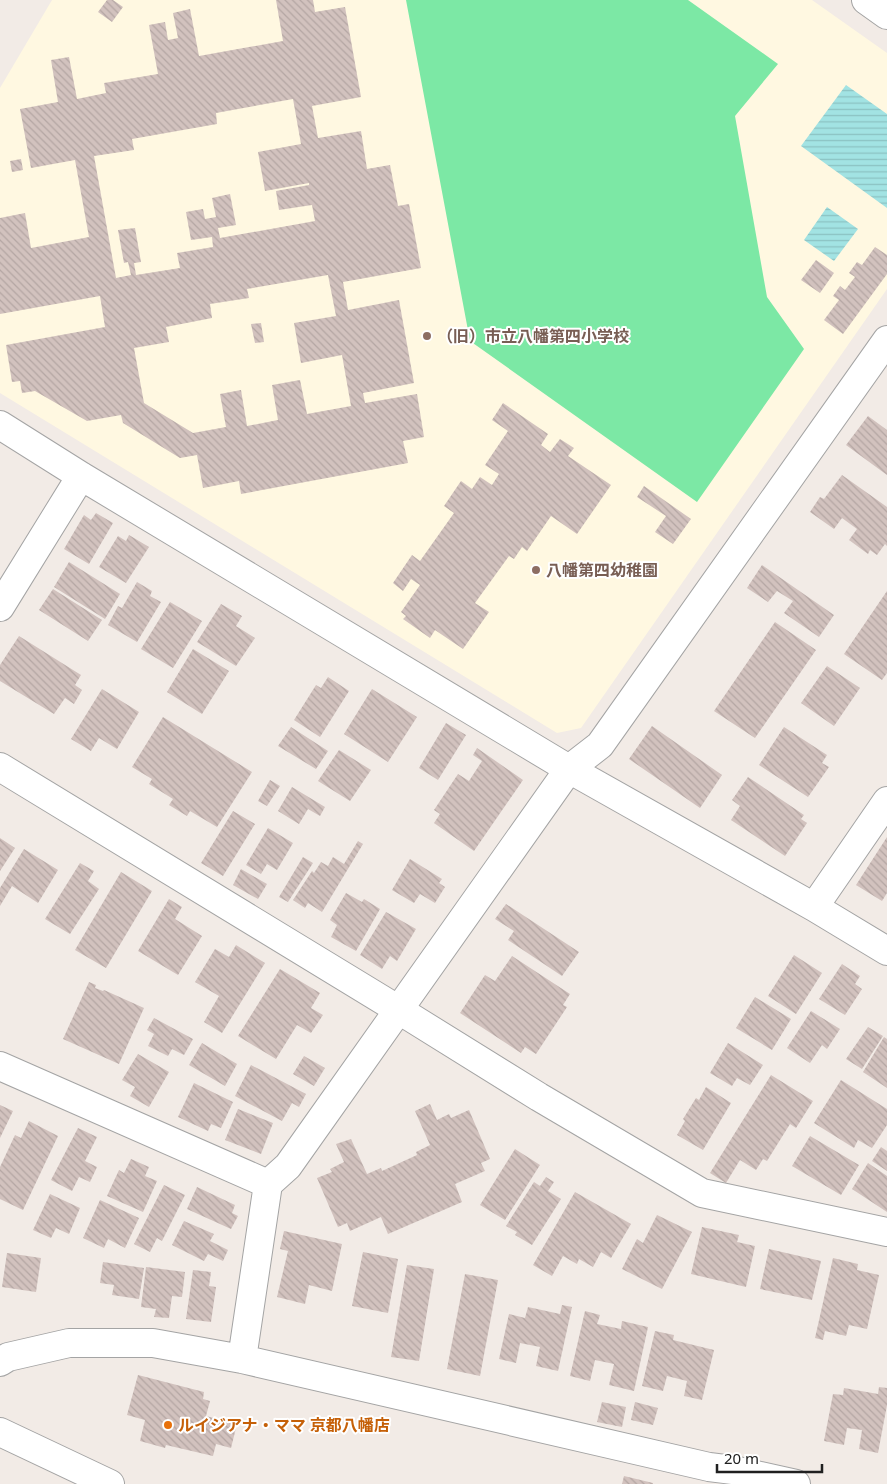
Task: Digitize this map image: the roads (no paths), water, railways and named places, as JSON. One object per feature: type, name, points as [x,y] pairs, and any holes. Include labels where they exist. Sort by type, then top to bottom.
[{"type":"street","points":[[866,0],[887,15]]},
{"type":"street","points":[[242,1359],[268,1184],[288,1166],[569,769],[600,745],[887,340]]},
{"type":"street","points":[[0,425],[81,476],[569,769],[814,907],[887,951]]},
{"type":"street","points":[[0,606],[81,476]]},
{"type":"street","points":[[0,767],[538,1097],[702,1193],[887,1232]]},
{"type":"street","points":[[814,907],[887,801]]},
{"type":"street","points":[[0,1066],[268,1184]]},
{"type":"street","points":[[0,1362],[8,1357],[70,1344],[153,1342],[242,1359],[707,1476],[733,1470],[796,1484]]},
{"type":"street","points":[[0,1432],[110,1484]]},
{"type":"water","points":[[846,85],[887,114],[887,208],[801,146]]},
{"type":"water","points":[[827,207],[858,229],[834,261],[804,240]]},
{"type":"place","name":"（旧）市立八幡第四小学校","points":[[427,336]]},
{"type":"place","name":"八幡第四幼稚園","points":[[536,570]]},
{"type":"place","name":"ルイジアナ・ママ 京都八幡店","points":[[168,1425]]}]
